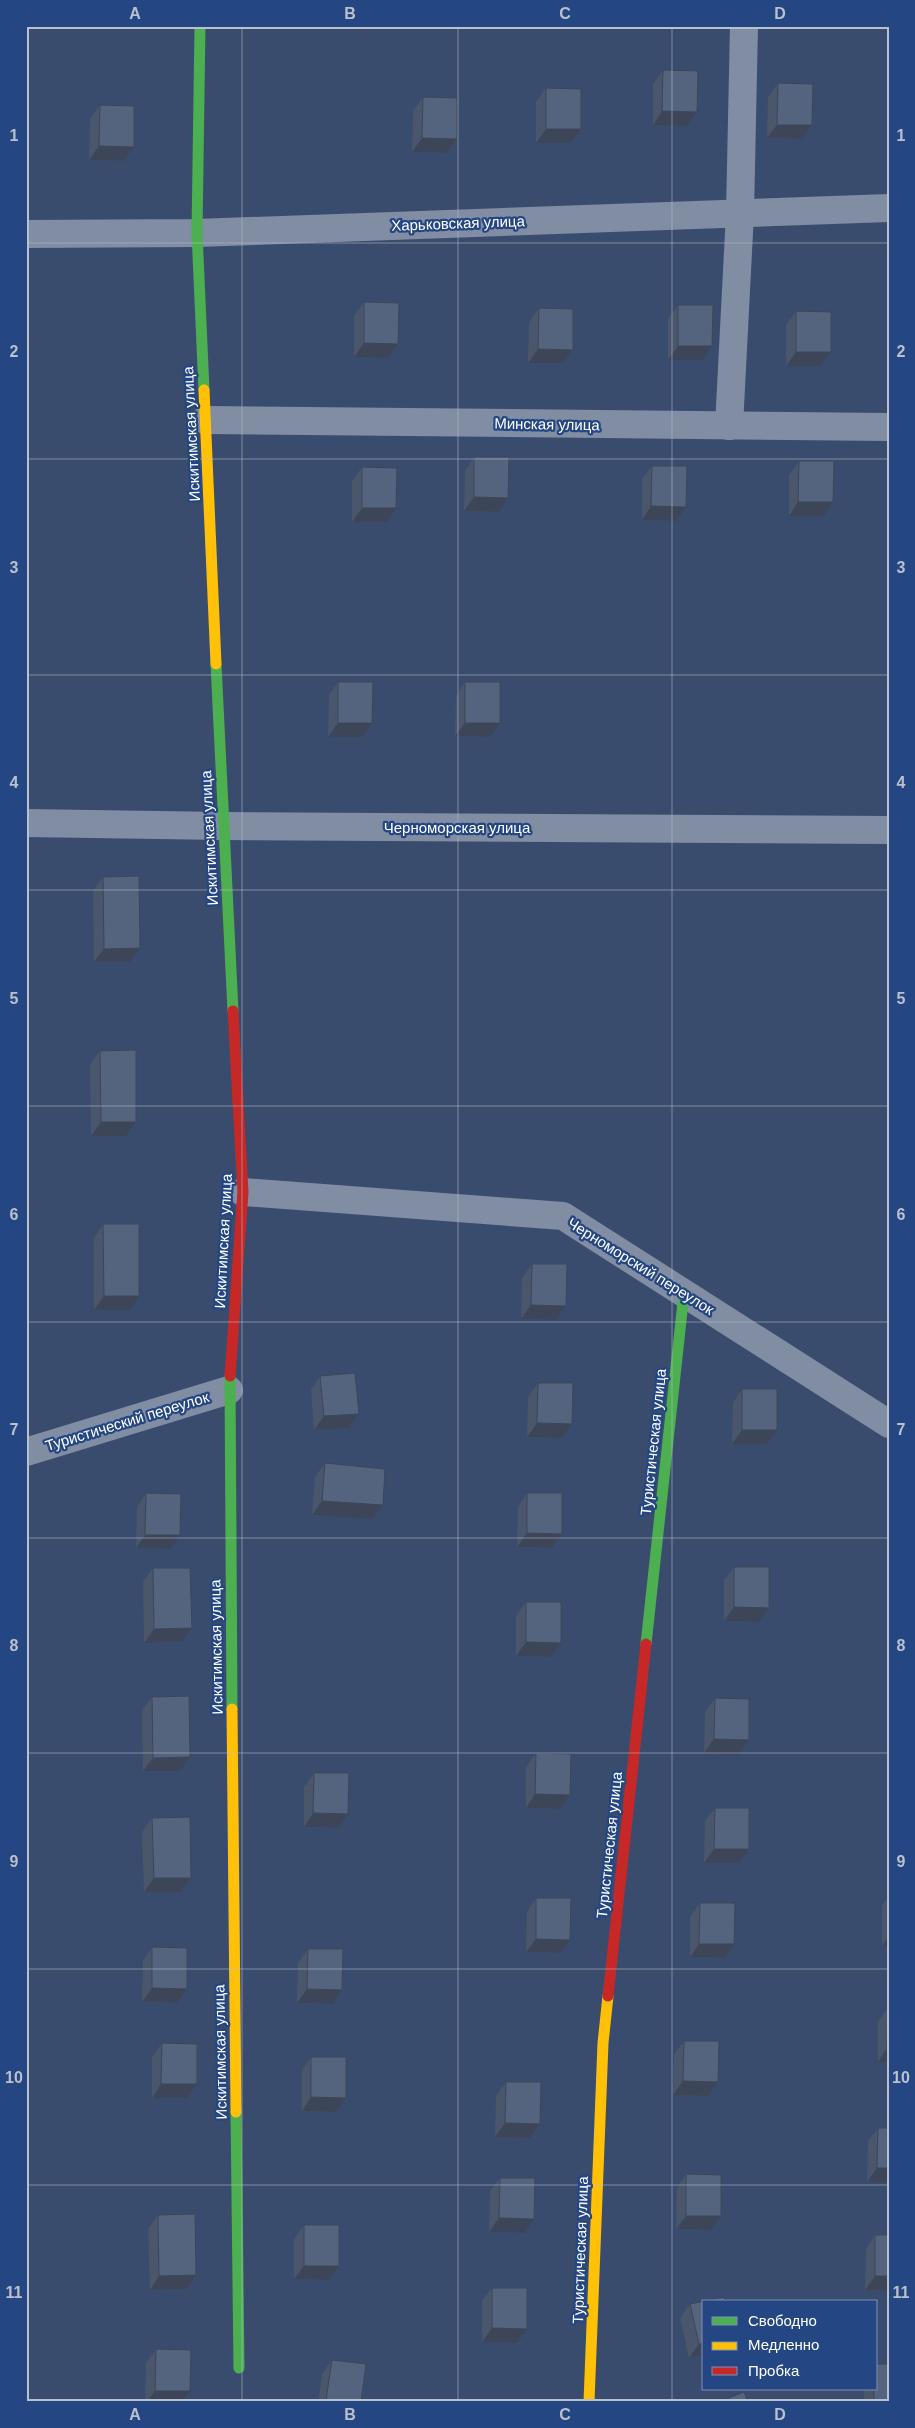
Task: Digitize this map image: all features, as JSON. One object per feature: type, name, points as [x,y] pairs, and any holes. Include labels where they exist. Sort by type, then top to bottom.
[{"type":"street","name":"Искитимская улица","points":[[200,26],[197,233],[223,826],[243,1192],[228,1390],[239,2368]]},
{"type":"street","points":[[730,426],[740,213],[744,26]]},
{"type":"street","name":"Харьковская улица","points":[[26,234],[197,233],[889,208]]},
{"type":"street","name":"Минская улица","points":[[205,420],[889,427]]},
{"type":"street","name":"Черноморская улица","points":[[26,823],[889,830]]},
{"type":"street","name":"Черноморский переулок","points":[[243,1192],[563,1216],[889,1424]]},
{"type":"street","name":"Туристическая улица","points":[[589,2402],[603,2043],[684,1293]]},
{"type":"street","name":"Туристический переулок","points":[[26,1452],[228,1390]]},
{"type":"building","points":[[663,70],[698,71],[697,112],[662,111]]},
{"type":"building","points":[[778,83],[813,84],[812,125],[777,125]]},
{"type":"building","points":[[546,88],[581,89],[581,129],[546,129]]},
{"type":"building","points":[[423,97],[457,98],[457,139],[422,138]]},
{"type":"building","points":[[100,105],[134,106],[134,147],[99,146]]},
{"type":"building","points":[[364,302],[399,303],[398,344],[364,343]]},
{"type":"building","points":[[678,305],[713,305],[712,346],[678,346]]},
{"type":"building","points":[[539,308],[573,309],[573,350],[538,349]]},
{"type":"building","points":[[796,311],[831,312],[831,352],[796,352]]},
{"type":"building","points":[[474,457],[509,457],[508,498],[474,497]]},
{"type":"building","points":[[799,461],[834,461],[833,502],[798,502]]},
{"type":"building","points":[[652,466],[687,466],[686,507],[651,506]]},
{"type":"building","points":[[362,467],[397,468],[396,508],[362,508]]},
{"type":"building","points":[[338,682],[373,682],[372,723],[338,723]]},
{"type":"building","points":[[465,682],[500,682],[500,723],[465,723]]},
{"type":"building","points":[[139,876],[140,948],[104,949],[103,877]]},
{"type":"building","points":[[136,1050],[136,1122],[101,1122],[100,1051]]},
{"type":"building","points":[[103,1224],[139,1224],[139,1296],[104,1296]]},
{"type":"building","points":[[532,1264],[567,1264],[566,1306],[531,1305]]},
{"type":"building","points":[[355,1373],[359,1414],[324,1416],[320,1376]]},
{"type":"building","points":[[538,1383],[573,1383],[572,1424],[537,1423]]},
{"type":"building","points":[[742,1389],[777,1389],[777,1430],[742,1430]]},
{"type":"building","points":[[325,1463],[385,1469],[383,1505],[322,1501]]},
{"type":"building","points":[[146,1493],[181,1494],[180,1535],[145,1535]]},
{"type":"building","points":[[527,1493],[562,1493],[562,1534],[527,1533]]},
{"type":"building","points":[[734,1567],[769,1567],[769,1608],[734,1607]]},
{"type":"building","points":[[153,1568],[190,1568],[192,1628],[154,1629]]},
{"type":"building","points":[[526,1602],[561,1602],[561,1643],[526,1642]]},
{"type":"building","points":[[189,1696],[190,1757],[153,1758],[152,1697]]},
{"type":"building","points":[[715,1698],[749,1699],[749,1740],[714,1739]]},
{"type":"building","points":[[536,1753],[571,1754],[570,1795],[535,1794]]},
{"type":"building","points":[[314,1773],[349,1773],[348,1814],[313,1813]]},
{"type":"building","points":[[715,1808],[749,1808],[749,1849],[714,1849]]},
{"type":"building","points":[[190,1817],[191,1878],[154,1878],[152,1818]]},
{"type":"building","points":[[536,1898],[571,1898],[570,1940],[536,1939]]},
{"type":"building","points":[[700,1903],[735,1903],[734,1944],[699,1944]]},
{"type":"building","points":[[152,1947],[187,1948],[187,1989],[152,1988]]},
{"type":"building","points":[[308,1949],[343,1949],[342,1990],[307,1989]]},
{"type":"building","points":[[888,2008],[889,2048],[887,2048]]},
{"type":"building","points":[[684,2041],[719,2041],[718,2082],[683,2081]]},
{"type":"building","points":[[162,2043],[197,2044],[197,2084],[161,2084]]},
{"type":"building","points":[[311,2057],[346,2057],[346,2098],[311,2097]]},
{"type":"building","points":[[506,2082],[541,2082],[540,2124],[505,2123]]},
{"type":"building","points":[[878,2128],[889,2128],[889,2168],[877,2168]]},
{"type":"building","points":[[686,2174],[721,2175],[721,2216],[686,2216]]},
{"type":"building","points":[[500,2178],[535,2178],[534,2219],[499,2218]]},
{"type":"building","points":[[195,2214],[196,2275],[159,2276],[158,2215]]},
{"type":"building","points":[[304,2225],[339,2225],[339,2266],[304,2266]]},
{"type":"building","points":[[875,2235],[889,2235],[889,2276],[875,2276]]},
{"type":"building","points":[[492,2288],[527,2288],[527,2329],[492,2328]]},
{"type":"building","points":[[724,2297],[725,2300],[709,2300]]},
{"type":"building","points":[[702,2302],[702,2343],[699,2344],[690,2304]]},
{"type":"building","points":[[156,2349],[191,2350],[190,2391],[155,2391]]},
{"type":"building","points":[[332,2360],[366,2364],[361,2402],[326,2400]]},
{"type":"building","points":[[878,2364],[889,2364],[889,2402],[874,2402],[874,2390],[878,2390]]},
{"type":"building","points":[[744,2392],[748,2402],[719,2402]]},
{"type":"traffic: fast","points":[[200,26],[197,233],[204,390]]},
{"type":"traffic: fast","points":[[216,664],[233,1011]]},
{"type":"traffic: fast","points":[[646,1644],[684,1293]]},
{"type":"traffic: fast","points":[[230,1376],[232,1709]]},
{"type":"traffic: fast","points":[[236,2112],[239,2368]]},
{"type":"traffic: slow","points":[[204,390],[216,664]]},
{"type":"traffic: slow","points":[[232,1709],[236,2112]]},
{"type":"traffic: slow","points":[[589,2402],[603,2043],[608,1996]]},
{"type":"traffic: jam","points":[[230,1376],[243,1192],[233,1011]]},
{"type":"traffic: jam","points":[[608,1996],[646,1644]]}]
